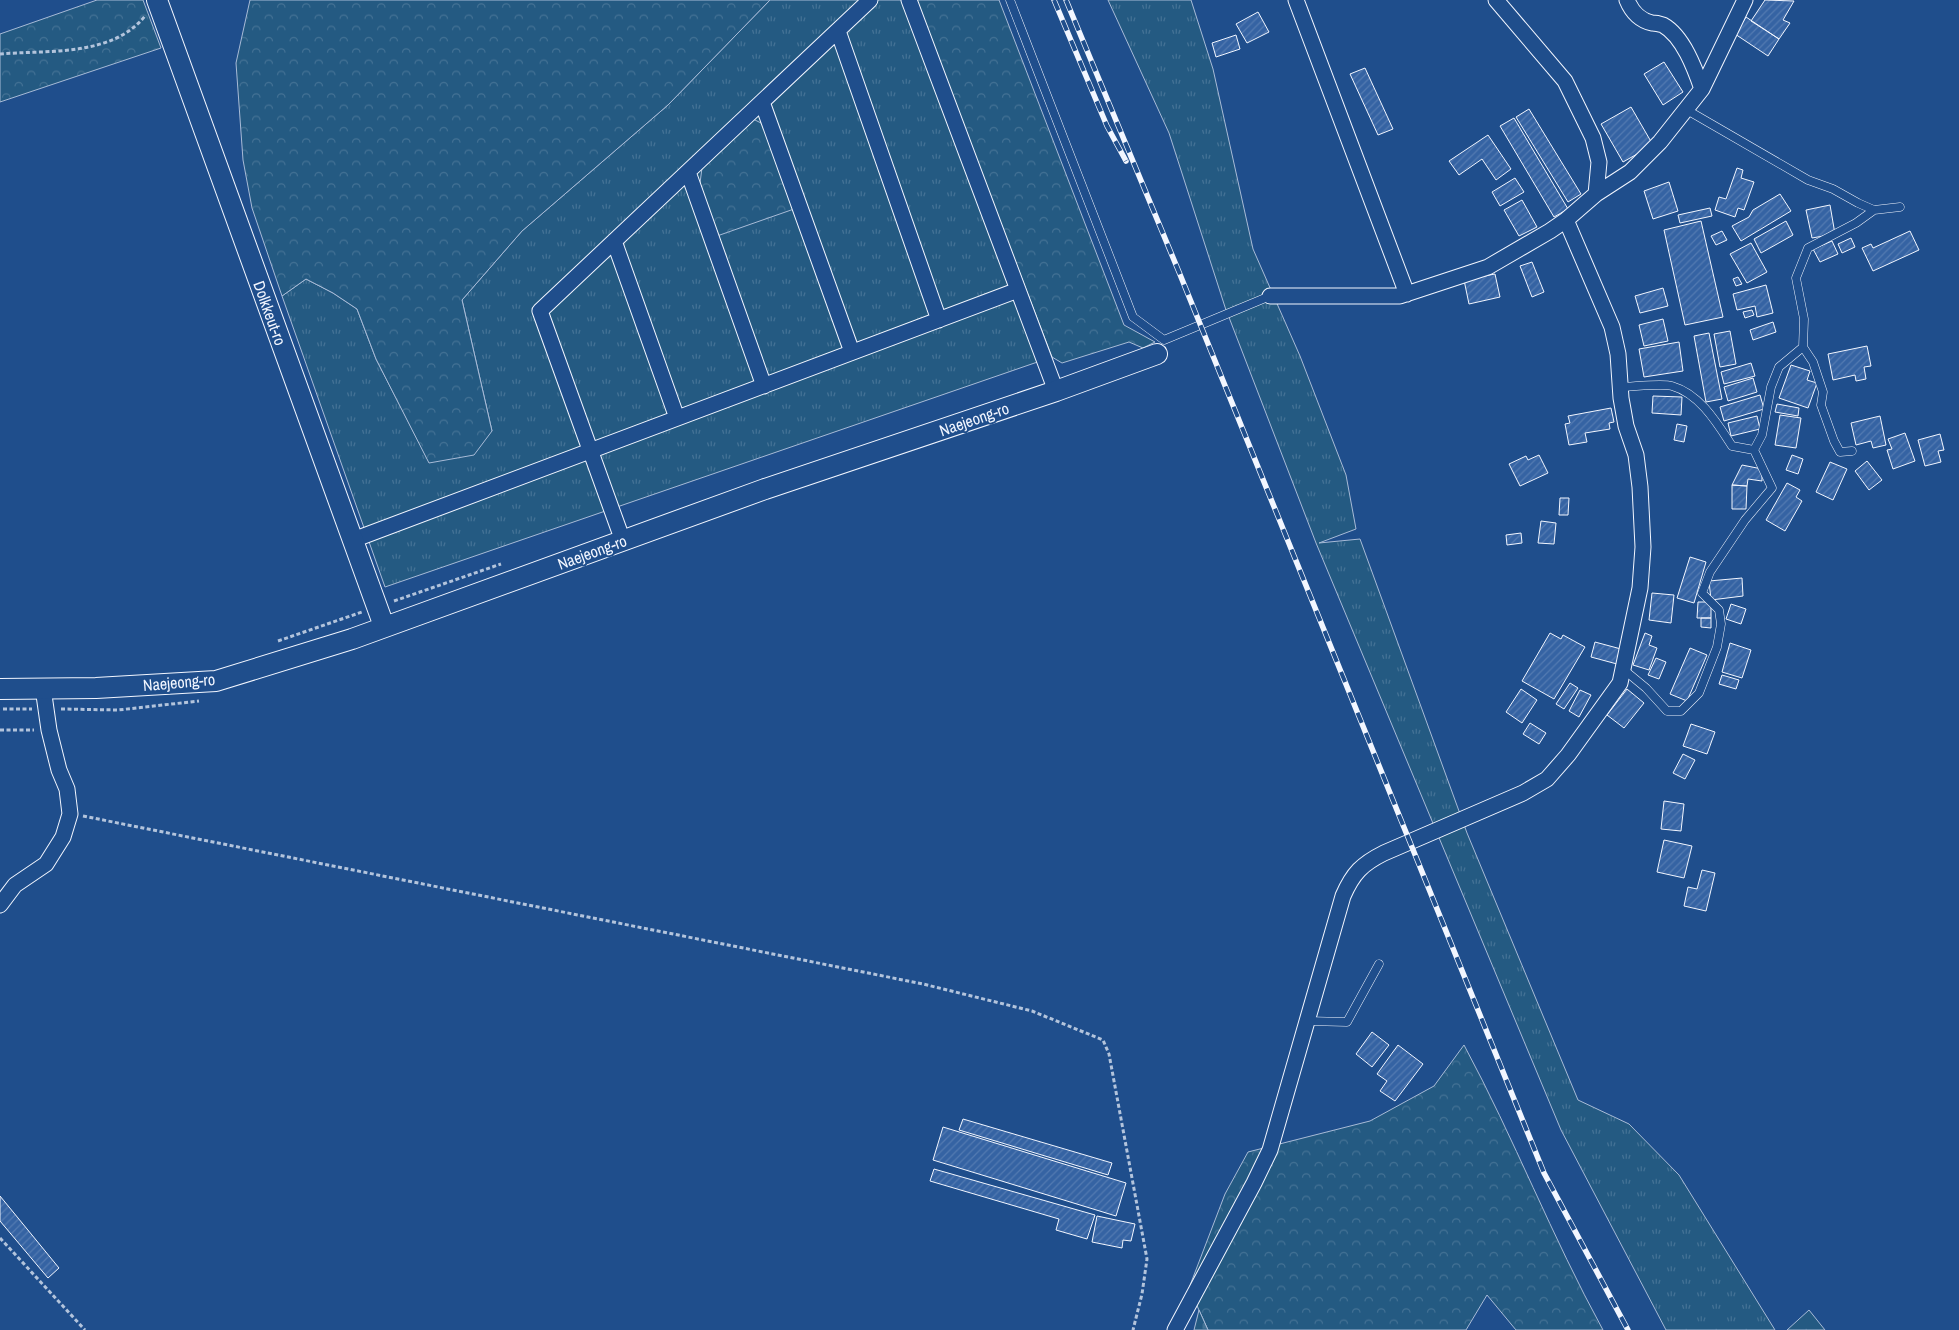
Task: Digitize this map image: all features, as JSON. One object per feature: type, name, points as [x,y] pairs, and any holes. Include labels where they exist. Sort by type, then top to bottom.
[{"type":"street","name":"Dolkkeut-ro","points":[[157,0],[384,626]]},
{"type":"street","points":[[623,541],[540,311],[870,0]]},
{"type":"street","points":[[910,0],[1056,391]]},
{"type":"street","points":[[1296,0],[1407,294]]},
{"type":"street","points":[[1496,0],[1565,81],[1593,138],[1599,162],[1596,194]]},
{"type":"street","points":[[1627,0],[1642,21],[1662,25],[1674,35],[1694,66],[1702,89]]},
{"type":"street","points":[[1270,296],[1400,296],[1488,268],[1566,220],[1596,194],[1630,172],[1660,142],[1687,110],[1702,89],[1745,0]]},
{"type":"street","points":[[838,31],[939,320]]},
{"type":"street","points":[[762,102],[852,352]]},
{"type":"street","points":[[688,172],[764,386]]},
{"type":"street","points":[[1174,1330],[1270,1150],[1343,896],[1350,880],[1364,863],[1477,811],[1523,793],[1547,779],[1568,756],[1620,683],[1640,588],[1643,547],[1640,487],[1636,455],[1626,426],[1620,387],[1618,354],[1612,327],[1566,220]]},
{"type":"street","points":[[614,241],[677,418]]},
{"type":"street","points":[[353,540],[1018,290]]},
{"type":"street","name":"Naejeong-ro","points":[[0,689],[96,688],[216,681],[352,639],[766,489],[1056,391],[1160,347]]},
{"type":"street","points":[[0,905],[15,885],[46,864],[64,837],[70,814],[67,789],[59,770],[49,730],[42,688]]},
{"type":"lane","points":[[1010,0],[1133,317],[1160,347],[1270,296]]},
{"type":"lane","points":[[1687,110],[1808,180],[1833,189],[1874,210]]},
{"type":"lane","points":[[1852,451],[1840,452],[1834,441],[1821,404],[1823,392],[1813,362],[1803,347],[1804,319],[1796,278],[1808,248],[1856,223],[1874,210],[1900,207]]},
{"type":"lane","points":[[1754,450],[1762,435],[1771,387],[1779,367],[1803,347]]},
{"type":"lane","points":[[1620,387],[1671,385],[1694,398],[1713,417],[1732,446],[1754,450]]},
{"type":"lane","points":[[1623,669],[1646,688],[1667,711],[1681,711],[1699,693],[1717,647],[1721,624],[1719,610],[1702,593],[1710,572],[1746,520],[1772,488],[1754,450]]},
{"type":"lane","points":[[1307,1021],[1347,1022],[1379,964]]},
{"type":"path","points":[[0,54],[52,52],[88,48],[113,40],[140,21],[157,0]]},
{"type":"path","points":[[278,642],[506,562]]},
{"type":"path","points":[[0,730],[49,730]]},
{"type":"path","points":[[70,814],[923,984],[1032,1011],[1103,1040],[1109,1054],[1147,1259],[1142,1294],[1133,1330]]},
{"type":"path","points":[[0,1238],[85,1330]]},
{"type":"green space","points":[[97,0],[143,0],[161,48],[0,102],[0,34]]},
{"type":"green space","points":[[250,0],[770,0],[668,105],[522,231],[462,300],[492,431],[474,455],[429,463],[376,359],[357,309],[333,293],[306,279],[282,296],[252,208],[243,160],[236,63]]},
{"type":"green space","points":[[770,0],[916,0],[1052,357],[385,587],[282,296],[306,279],[333,293],[357,309],[376,359],[429,462],[492,431],[462,300],[522,231],[668,105]]},
{"type":"green space","points":[[915,0],[999,0],[1124,325],[1155,342],[1143,348],[1129,342],[1062,363],[1052,357]]},
{"type":"green space","points":[[1108,0],[1191,0],[1213,69],[1253,249],[1300,356],[1346,475],[1356,529],[1319,543],[1360,539],[1467,833],[1578,1100],[1629,1124],[1679,1175],[1775,1330],[1666,1330],[1561,1130],[1316,543],[1225,307],[1169,133]]},
{"type":"green space","points":[[753,119],[763,124],[794,209],[717,236],[700,183],[702,168]]},
{"type":"green space","points":[[1464,1045],[1500,1116],[1584,1295],[1603,1330],[1516,1330],[1487,1295],[1466,1330],[1208,1330],[1189,1288],[1225,1194],[1248,1152],[1370,1121],[1434,1086]]},
{"type":"green space","points":[[1199,1310],[1208,1330],[1194,1330]]},
{"type":"green space","points":[[1809,1310],[1825,1330],[1787,1330]]},
{"type":"building","points":[[1765,0],[1794,1],[1783,20],[1790,23],[1779,39],[1751,21]]},
{"type":"building","points":[[1258,12],[1269,32],[1247,43],[1236,24]]},
{"type":"building","points":[[1746,17],[1779,39],[1768,56],[1735,34]]},
{"type":"building","points":[[1236,35],[1240,49],[1216,57],[1212,43]]},
{"type":"building","points":[[1664,62],[1683,92],[1663,105],[1644,74]]},
{"type":"building","points":[[1365,68],[1393,129],[1378,135],[1350,74]]},
{"type":"building","points":[[1631,107],[1653,145],[1623,162],[1601,124]]},
{"type":"building","points":[[1529,109],[1581,194],[1568,202],[1516,117]]},
{"type":"building","points":[[1514,118],[1568,209],[1554,217],[1500,126]]},
{"type":"building","points":[[1488,135],[1511,169],[1496,180],[1482,159],[1459,175],[1449,161]]},
{"type":"building","points":[[1737,168],[1743,170],[1741,178],[1754,182],[1744,210],[1738,208],[1735,217],[1715,210],[1719,197],[1726,199]]},
{"type":"building","points":[[1515,178],[1524,192],[1500,206],[1492,192]]},
{"type":"building","points":[[1669,182],[1678,211],[1653,219],[1644,191]]},
{"type":"building","points":[[1780,194],[1791,211],[1741,241],[1732,226],[1749,217],[1753,210]]},
{"type":"building","points":[[1522,200],[1537,227],[1519,236],[1504,210]]},
{"type":"building","points":[[1830,205],[1835,234],[1812,238],[1806,210]]},
{"type":"building","points":[[1710,208],[1712,216],[1680,223],[1678,215]]},
{"type":"building","points":[[1701,221],[1723,317],[1685,325],[1664,230]]},
{"type":"building","points":[[1786,221],[1793,235],[1761,253],[1754,239]]},
{"type":"building","points":[[1722,231],[1727,240],[1716,245],[1711,236]]},
{"type":"building","points":[[1910,231],[1919,250],[1873,271],[1862,248],[1871,244],[1873,248]]},
{"type":"building","points":[[1851,238],[1855,247],[1842,253],[1838,244]]},
{"type":"building","points":[[1832,241],[1838,254],[1820,262],[1813,249]]},
{"type":"building","points":[[1751,243],[1767,272],[1747,283],[1730,254]]},
{"type":"building","points":[[1532,262],[1544,292],[1532,297],[1520,266]]},
{"type":"building","points":[[1495,274],[1500,297],[1469,304],[1464,280]]},
{"type":"building","points":[[1738,277],[1742,284],[1736,286],[1733,279]]},
{"type":"building","points":[[1766,285],[1773,313],[1757,317],[1755,306],[1737,310],[1733,294]]},
{"type":"building","points":[[1663,288],[1668,306],[1640,313],[1635,296]]},
{"type":"building","points":[[1752,310],[1754,315],[1745,318],[1743,312]]},
{"type":"building","points":[[1663,319],[1668,341],[1644,346],[1639,325]]},
{"type":"building","points":[[1773,322],[1776,332],[1753,340],[1750,330]]},
{"type":"building","points":[[1730,331],[1736,364],[1720,367],[1714,334]]},
{"type":"building","points":[[1709,333],[1722,399],[1706,402],[1694,336]]},
{"type":"building","points":[[1679,342],[1683,371],[1644,377],[1639,349]]},
{"type":"building","points":[[1867,346],[1871,366],[1864,367],[1866,379],[1856,381],[1855,375],[1833,380],[1828,354]]},
{"type":"building","points":[[1751,363],[1755,376],[1724,384],[1721,372]]},
{"type":"building","points":[[1791,365],[1810,371],[1807,380],[1817,383],[1808,408],[1779,398]]},
{"type":"building","points":[[1753,378],[1757,392],[1728,401],[1724,387]]},
{"type":"building","points":[[1760,395],[1764,409],[1724,421],[1720,407]]},
{"type":"building","points":[[1653,396],[1682,397],[1681,415],[1652,413]]},
{"type":"building","points":[[1777,404],[1799,408],[1798,416],[1775,412]]},
{"type":"building","points":[[1611,408],[1614,422],[1609,423],[1610,429],[1585,433],[1587,442],[1569,445],[1565,424],[1570,423],[1568,416]]},
{"type":"building","points":[[1780,415],[1801,418],[1796,448],[1775,445]]},
{"type":"building","points":[[1757,416],[1760,429],[1731,436],[1728,423]]},
{"type":"building","points":[[1880,416],[1886,445],[1873,448],[1871,441],[1856,445],[1851,423]]},
{"type":"building","points":[[1677,424],[1687,426],[1684,442],[1674,440]]},
{"type":"building","points":[[1905,433],[1915,461],[1893,469],[1887,450],[1892,449],[1888,439]]},
{"type":"building","points":[[1940,434],[1944,450],[1938,451],[1941,462],[1925,466],[1918,440]]},
{"type":"building","points":[[1539,455],[1548,473],[1520,486],[1509,464],[1526,456],[1528,460]]},
{"type":"building","points":[[1792,455],[1803,459],[1798,474],[1786,470]]},
{"type":"building","points":[[1867,461],[1882,480],[1869,490],[1855,471]]},
{"type":"building","points":[[1830,462],[1847,469],[1833,500],[1816,492]]},
{"type":"building","points":[[1742,465],[1762,469],[1762,481],[1748,479],[1747,486],[1732,485]]},
{"type":"building","points":[[1787,483],[1800,490],[1796,497],[1802,501],[1785,531],[1766,520]]},
{"type":"building","points":[[1732,485],[1747,486],[1746,509],[1732,509]]},
{"type":"building","points":[[1560,498],[1569,498],[1568,515],[1559,515]]},
{"type":"building","points":[[1541,521],[1556,523],[1554,544],[1538,543]]},
{"type":"building","points":[[1521,533],[1522,543],[1507,545],[1506,535]]},
{"type":"building","points":[[1690,557],[1706,562],[1694,603],[1677,598]]},
{"type":"building","points":[[1742,578],[1743,596],[1711,600],[1709,581]]},
{"type":"building","points":[[1652,593],[1674,595],[1671,623],[1649,620]]},
{"type":"building","points":[[1698,602],[1711,602],[1711,618],[1697,618]]},
{"type":"building","points":[[1731,604],[1746,609],[1741,624],[1726,619]]},
{"type":"building","points":[[1701,618],[1711,618],[1711,628],[1701,627]]},
{"type":"building","points":[[1550,633],[1561,639],[1563,635],[1585,647],[1554,699],[1522,681]]},
{"type":"building","points":[[1645,633],[1652,636],[1649,645],[1657,648],[1649,670],[1633,665]]},
{"type":"building","points":[[1595,642],[1621,649],[1617,664],[1591,657]]},
{"type":"building","points":[[1730,643],[1751,650],[1742,678],[1722,672]]},
{"type":"building","points":[[1690,648],[1707,655],[1687,701],[1670,694]]},
{"type":"building","points":[[1656,658],[1666,662],[1659,679],[1648,675]]},
{"type":"building","points":[[1722,675],[1739,680],[1736,689],[1719,684]]},
{"type":"building","points":[[1570,683],[1578,688],[1564,709],[1556,704]]},
{"type":"building","points":[[1521,689],[1537,700],[1522,723],[1506,712]]},
{"type":"building","points":[[1627,689],[1644,703],[1624,728],[1607,715]]},
{"type":"building","points":[[1580,690],[1591,695],[1579,717],[1569,711]]},
{"type":"building","points":[[1530,723],[1546,733],[1539,744],[1523,734]]},
{"type":"building","points":[[1691,724],[1715,732],[1707,754],[1683,746]]},
{"type":"building","points":[[1683,754],[1695,760],[1685,779],[1673,773]]},
{"type":"building","points":[[1664,801],[1684,804],[1681,831],[1661,829]]},
{"type":"building","points":[[1664,840],[1692,846],[1684,878],[1657,872]]},
{"type":"building","points":[[1702,870],[1715,873],[1706,911],[1684,906],[1688,887],[1697,889]]},
{"type":"building","points":[[1372,1032],[1389,1045],[1372,1067],[1356,1054]]},
{"type":"building","points":[[1398,1045],[1423,1064],[1395,1101],[1380,1091],[1387,1081],[1377,1074]]},
{"type":"building","points":[[963,1119],[1112,1163],[1108,1175],[959,1130]]},
{"type":"building","points":[[943,1127],[1126,1183],[1116,1216],[933,1160]]},
{"type":"building","points":[[934,1169],[1095,1215],[1087,1239],[1056,1230],[1059,1219],[930,1181]]},
{"type":"building","points":[[0,1196],[59,1268],[48,1278],[0,1221]]},
{"type":"building","points":[[1097,1216],[1135,1224],[1131,1241],[1123,1240],[1122,1248],[1092,1242]]},
{"type":"railway","points":[[1054,0],[1107,126],[1126,161]]},
{"type":"railway","points":[[1066,0],[1179,272],[1544,1173],[1628,1330]]}]
